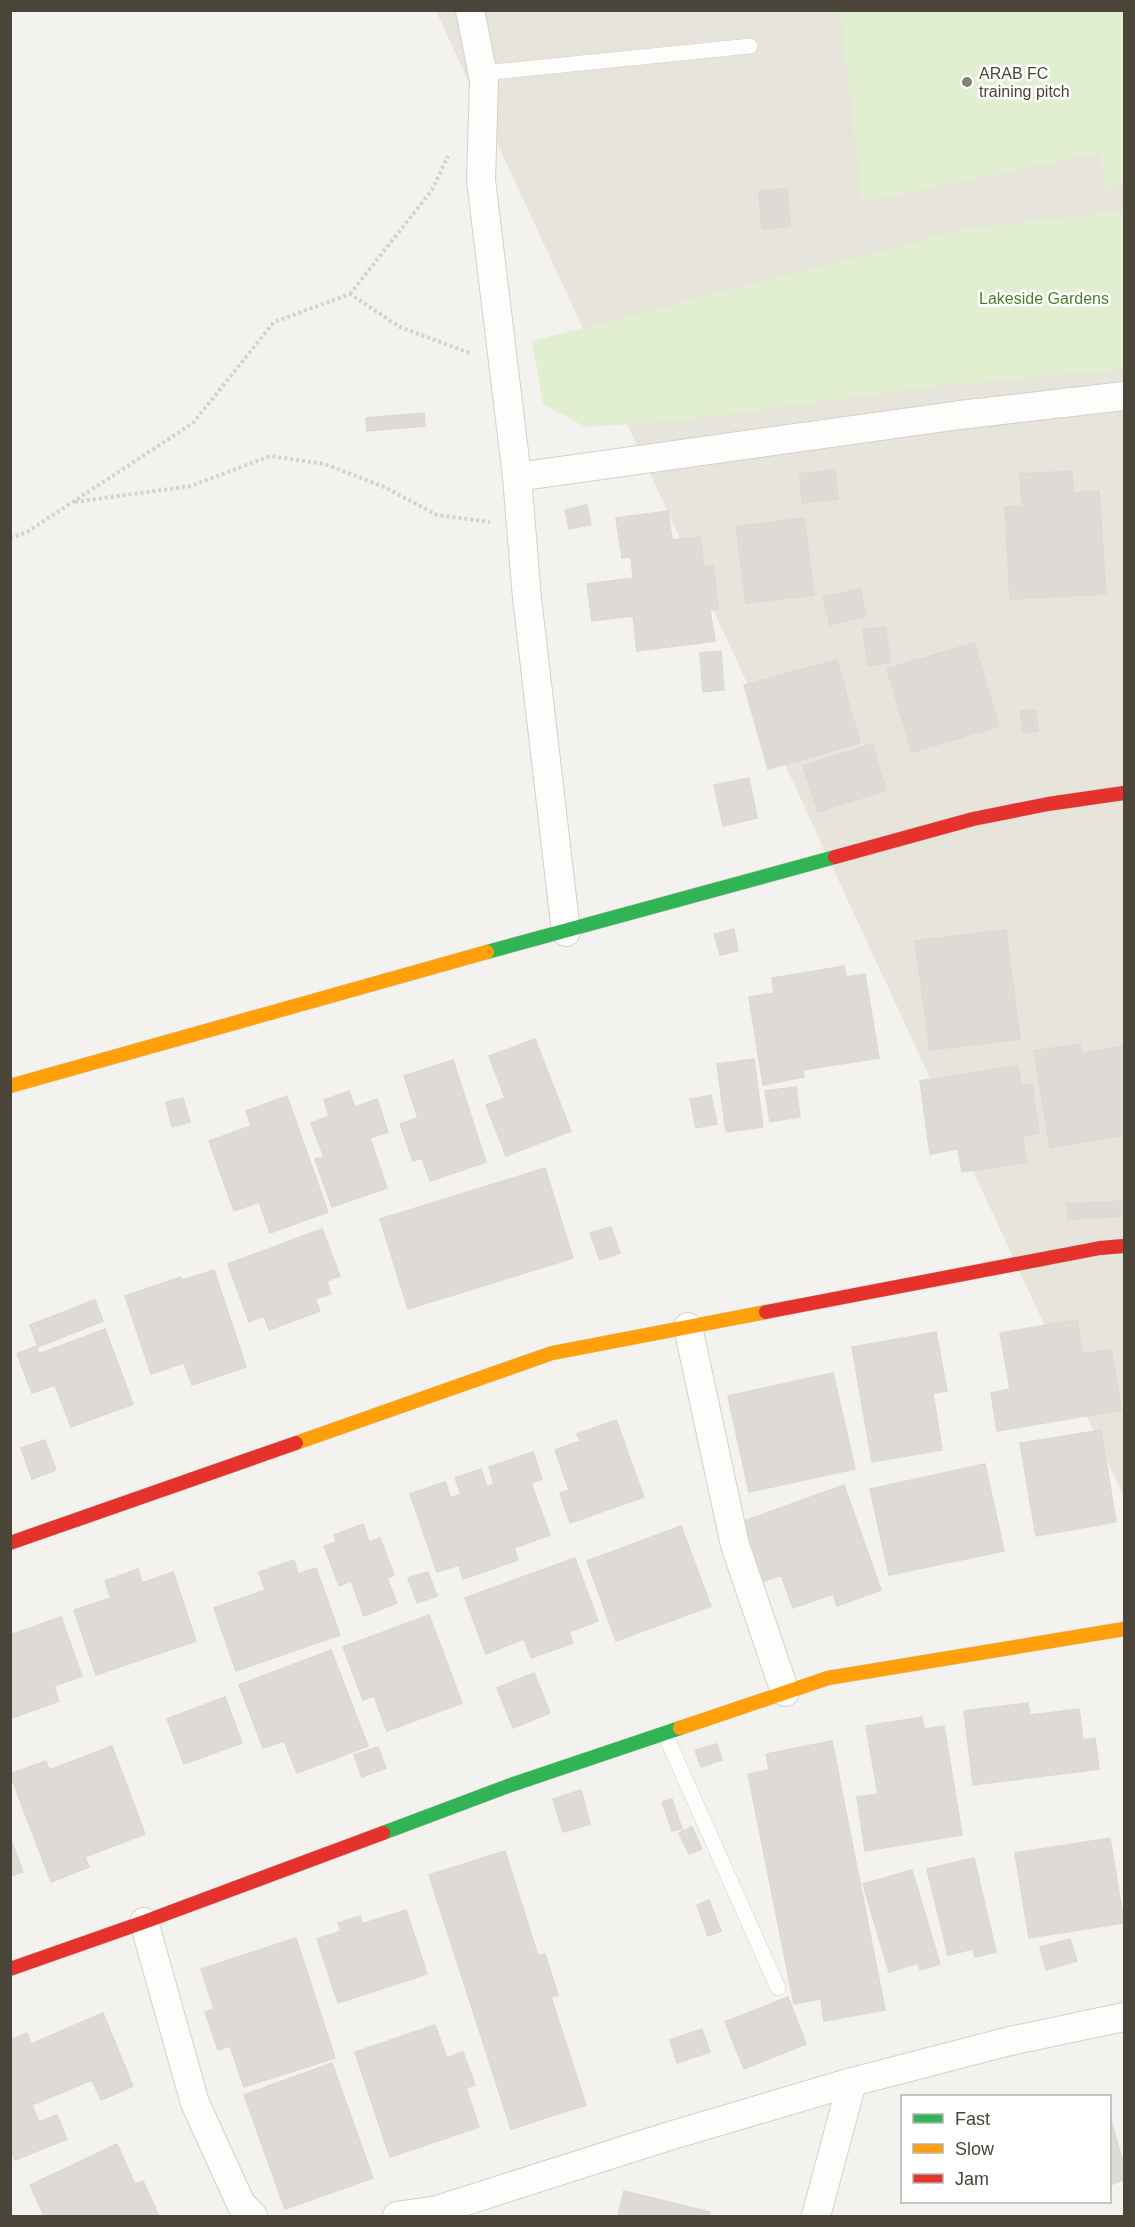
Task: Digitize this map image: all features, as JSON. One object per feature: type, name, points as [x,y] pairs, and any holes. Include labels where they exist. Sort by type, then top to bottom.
[{"type":"street","points":[[470,10],[484,81],[481,180],[517,477],[528,610],[566,932]]},
{"type":"street","points":[[517,477],[960,415],[1125,396]]},
{"type":"street","points":[[10,1086],[331,995],[973,819],[1125,792]]},
{"type":"street","points":[[10,1543],[552,1353],[1100,1248],[1125,1246]]},
{"type":"street","points":[[688,1327],[735,1545],[785,1692]]},
{"type":"street","points":[[10,1969],[144,1922],[508,1786],[828,1677],[1125,1629]]},
{"type":"street","points":[[144,1922],[195,2103],[241,2204],[254,2217]]},
{"type":"street","points":[[397,2217],[436,2213],[666,2137],[852,2082],[1010,2041],[1125,2017]]},
{"type":"street","points":[[816,2217],[852,2082]]},
{"type":"lane","points":[[483,73],[750,45]]},
{"type":"lane","points":[[665,1734],[778,1988]]},
{"type":"path","points":[[10,538],[27,532],[193,423],[274,322],[350,294],[432,190],[451,151]]},
{"type":"path","points":[[350,294],[400,327],[503,366]]},
{"type":"path","points":[[72,502],[191,486],[270,456],[325,464],[384,487],[437,515],[521,526]]},
{"type":"shaded area","points":[[436,11],[1124,11],[1124,1497]]},
{"type":"green space","name":"ARAB FC training pitch","points":[[840,11],[1124,11],[1124,184],[1107,188],[1099,153],[862,202]]},
{"type":"green space","name":"Lakeside Gardens","points":[[1124,211],[1124,369],[939,386],[675,421],[585,427],[543,404],[532,341],[970,228]]},
{"type":"building","points":[[787,189],[790,226],[762,229],[759,191]]},
{"type":"building","points":[[424,413],[425,426],[367,431],[366,418]]},
{"type":"building","points":[[835,470],[838,499],[802,503],[800,474]]},
{"type":"building","points":[[1072,471],[1073,493],[1099,491],[1106,594],[1010,599],[1005,507],[1022,506],[1020,474]]},
{"type":"building","points":[[587,505],[591,525],[569,529],[565,510]]},
{"type":"building","points":[[668,511],[672,540],[700,537],[704,567],[713,565],[718,609],[710,610],[715,641],[637,651],[633,616],[592,621],[587,584],[633,578],[631,557],[622,558],[616,518]]},
{"type":"building","points":[[804,518],[814,595],[746,603],[736,527]]},
{"type":"building","points":[[860,589],[866,616],[830,625],[823,597]]},
{"type":"building","points":[[885,627],[891,662],[868,666],[863,630]]},
{"type":"building","points":[[974,643],[999,726],[912,752],[887,669]]},
{"type":"building","points":[[721,651],[724,690],[703,692],[700,653]]},
{"type":"building","points":[[837,660],[860,743],[768,769],[744,685]]},
{"type":"building","points":[[1036,710],[1038,731],[1023,733],[1020,711]]},
{"type":"building","points":[[872,744],[886,790],[818,812],[803,766]]},
{"type":"building","points":[[749,778],[757,818],[723,826],[714,785]]},
{"type":"building","points":[[734,929],[738,951],[720,955],[714,934]]},
{"type":"building","points":[[1006,930],[1020,1039],[930,1050],[915,941]]},
{"type":"building","points":[[844,966],[846,977],[865,974],[879,1058],[803,1070],[804,1077],[763,1085],[749,997],[774,993],[772,978]]},
{"type":"building","points":[[535,1039],[571,1131],[506,1156],[486,1105],[505,1098],[489,1056]]},
{"type":"building","points":[[1080,1044],[1081,1053],[1124,1046],[1124,1135],[1050,1148],[1034,1051]]},
{"type":"building","points":[[754,1059],[763,1127],[726,1132],[717,1064]]},
{"type":"building","points":[[453,1060],[486,1162],[430,1181],[422,1158],[413,1161],[400,1124],[418,1118],[404,1076]]},
{"type":"building","points":[[1018,1066],[1021,1086],[1032,1084],[1039,1133],[1022,1136],[1027,1162],[962,1172],[958,1149],[930,1154],[920,1081]]},
{"type":"building","points":[[796,1087],[800,1117],[770,1122],[765,1091]]},
{"type":"building","points":[[349,1091],[355,1107],[377,1099],[388,1132],[370,1138],[387,1188],[332,1207],[315,1159],[324,1157],[311,1123],[329,1116],[324,1100]]},
{"type":"building","points":[[711,1095],[717,1124],[696,1128],[690,1099]]},
{"type":"building","points":[[287,1096],[328,1212],[270,1233],[259,1202],[234,1211],[209,1141],[251,1126],[246,1111]]},
{"type":"building","points":[[183,1098],[190,1122],[172,1127],[166,1102]]},
{"type":"building","points":[[545,1168],[573,1258],[408,1309],[380,1219]]},
{"type":"building","points":[[1124,1201],[1124,1216],[1068,1219],[1067,1204]]},
{"type":"building","points":[[611,1227],[620,1253],[600,1260],[590,1233]]},
{"type":"building","points":[[322,1229],[340,1276],[327,1281],[331,1294],[315,1299],[320,1311],[269,1330],[264,1316],[249,1322],[228,1264]]},
{"type":"building","points":[[214,1270],[246,1367],[192,1385],[184,1363],[151,1374],[125,1296],[181,1277],[182,1280]]},
{"type":"building","points":[[95,1300],[103,1321],[38,1347],[30,1325]]},
{"type":"building","points":[[1077,1320],[1082,1354],[1111,1349],[1121,1410],[997,1431],[991,1393],[1010,1389],[1000,1333]]},
{"type":"building","points":[[105,1329],[133,1404],[71,1427],[55,1385],[32,1393],[17,1354],[36,1346],[39,1354]]},
{"type":"building","points":[[936,1332],[947,1391],[933,1393],[942,1450],[872,1462],[852,1347]]},
{"type":"building","points":[[833,1373],[855,1469],[749,1492],[728,1396]]},
{"type":"building","points":[[616,1420],[644,1497],[570,1523],[560,1493],[569,1490],[555,1450],[580,1441],[577,1434]]},
{"type":"building","points":[[1101,1430],[1116,1522],[1036,1536],[1020,1443]]},
{"type":"building","points":[[45,1440],[56,1470],[32,1479],[21,1448]]},
{"type":"building","points":[[533,1452],[542,1479],[531,1483],[550,1535],[514,1548],[518,1560],[463,1579],[459,1565],[437,1572],[410,1494],[445,1482],[451,1498],[461,1494],[455,1478],[481,1469],[487,1487],[494,1484],[489,1467]]},
{"type":"building","points":[[985,1464],[1004,1551],[889,1575],[870,1489]]},
{"type":"building","points":[[844,1485],[881,1590],[837,1606],[833,1594],[793,1608],[781,1575],[762,1582],[741,1522]]},
{"type":"building","points":[[363,1524],[369,1542],[380,1538],[394,1575],[387,1578],[397,1603],[364,1616],[351,1581],[339,1586],[324,1546],[336,1542],[334,1535]]},
{"type":"building","points":[[681,1526],[711,1606],[616,1641],[587,1561]]},
{"type":"building","points":[[575,1558],[598,1621],[569,1632],[573,1643],[531,1658],[524,1639],[486,1654],[465,1598]]},
{"type":"building","points":[[294,1560],[298,1574],[316,1568],[340,1635],[236,1671],[214,1608],[265,1590],[259,1572]]},
{"type":"building","points":[[138,1569],[142,1583],[173,1572],[196,1641],[96,1675],[74,1610],[111,1598],[105,1581]]},
{"type":"building","points":[[428,1572],[437,1596],[417,1603],[408,1578]]},
{"type":"building","points":[[429,1615],[462,1703],[387,1731],[374,1696],[363,1700],[343,1647]]},
{"type":"building","points":[[61,1617],[82,1676],[54,1686],[59,1701],[10,1719],[10,1635]]},
{"type":"building","points":[[331,1650],[368,1746],[297,1773],[284,1741],[263,1748],[239,1685]]},
{"type":"building","points":[[534,1673],[550,1713],[513,1728],[497,1688]]},
{"type":"building","points":[[225,1697],[242,1743],[184,1764],[167,1719]]},
{"type":"building","points":[[1028,1703],[1030,1715],[1079,1709],[1083,1740],[1095,1738],[1099,1769],[973,1785],[964,1711]]},
{"type":"building","points":[[922,1717],[924,1729],[944,1726],[962,1835],[865,1851],[857,1797],[878,1794],[866,1726]]},
{"type":"building","points":[[832,1741],[885,2010],[824,2021],[821,1999],[794,2004],[748,1774],[769,1770],[766,1754]]},
{"type":"building","points":[[717,1744],[722,1760],[701,1767],[695,1750]]},
{"type":"building","points":[[112,1746],[145,1834],[85,1857],[89,1867],[51,1882],[10,1774],[46,1761],[49,1770]]},
{"type":"building","points":[[378,1747],[386,1768],[362,1777],[354,1755]]},
{"type":"building","points":[[581,1790],[590,1824],[563,1832],[553,1799]]},
{"type":"building","points":[[672,1799],[682,1829],[672,1831],[662,1802]]},
{"type":"building","points":[[692,1827],[702,1849],[689,1854],[679,1833]]},
{"type":"building","points":[[10,1837],[23,1872],[10,1876]]},
{"type":"building","points":[[1110,1838],[1124,1923],[1029,1938],[1015,1853]]},
{"type":"building","points":[[505,1851],[538,1956],[545,1954],[558,1995],[551,1997],[586,2105],[511,2129],[429,1875]]},
{"type":"building","points":[[974,1858],[996,1952],[975,1957],[973,1949],[948,1955],[927,1869]]},
{"type":"building","points":[[912,1870],[940,1964],[920,1970],[918,1963],[889,1972],[863,1884]]},
{"type":"building","points":[[709,1900],[721,1931],[708,1936],[697,1905]]},
{"type":"building","points":[[406,1910],[427,1974],[338,2003],[317,1939],[341,1931],[338,1923],[360,1916],[362,1924]]},
{"type":"building","points":[[296,1938],[335,2058],[244,2087],[230,2046],[218,2050],[205,2012],[214,2009],[201,1969]]},
{"type":"building","points":[[1070,1939],[1077,1961],[1046,1970],[1040,1947]]},
{"type":"building","points":[[788,1997],[806,2044],[744,2069],[725,2022]]},
{"type":"building","points":[[103,2013],[133,2086],[101,2100],[92,2080],[32,2105],[39,2122],[57,2115],[67,2139],[15,2160],[10,2149],[10,2040],[27,2033],[31,2044]]},
{"type":"building","points":[[435,2025],[447,2058],[463,2052],[475,2085],[466,2088],[479,2127],[390,2157],[355,2052]]},
{"type":"building","points":[[702,2029],[710,2052],[677,2063],[670,2040]]},
{"type":"building","points":[[332,2063],[373,2178],[285,2209],[244,2095]]},
{"type":"building","points":[[1111,2120],[1124,2166],[1124,2180],[1111,2185]]},
{"type":"building","points":[[117,2144],[135,2184],[143,2181],[159,2216],[44,2216],[30,2185]]},
{"type":"building","points":[[624,2191],[710,2212],[709,2216],[618,2216]]},
{"type":"traffic: fast","points":[[487,952],[835,857]]},
{"type":"traffic: fast","points":[[383,1833],[508,1786],[680,1728]]},
{"type":"traffic: slow","points":[[10,1086],[487,952]]},
{"type":"traffic: slow","points":[[296,1443],[552,1353],[766,1312]]},
{"type":"traffic: slow","points":[[680,1728],[828,1678],[1124,1629]]},
{"type":"traffic: jam","points":[[835,857],[973,819],[1048,804],[1124,793]]},
{"type":"traffic: jam","points":[[766,1312],[1100,1248],[1124,1246]]},
{"type":"traffic: jam","points":[[10,1543],[296,1443]]},
{"type":"traffic: jam","points":[[10,1969],[383,1833]]},
{"type":"place","name":"ARAB FC training pitch","points":[[967,82]]}]
